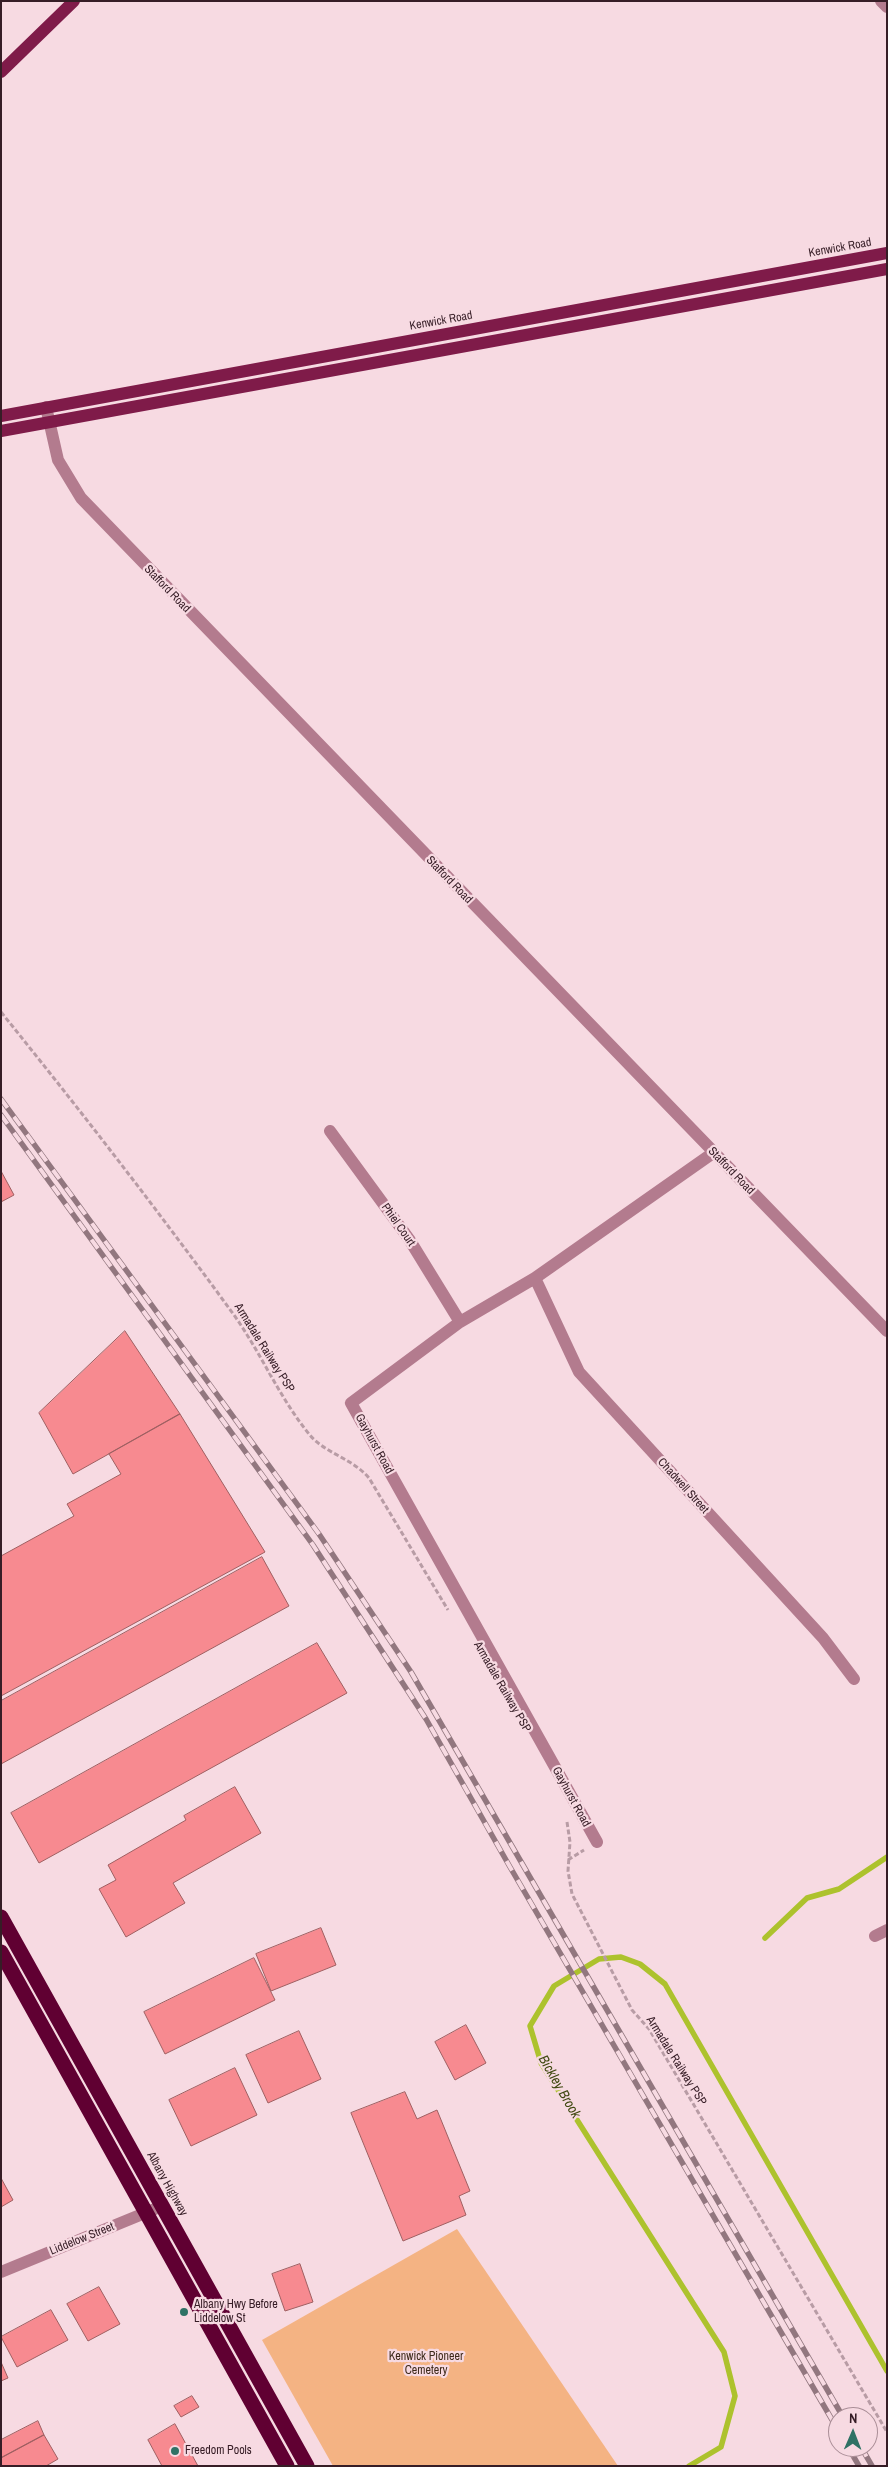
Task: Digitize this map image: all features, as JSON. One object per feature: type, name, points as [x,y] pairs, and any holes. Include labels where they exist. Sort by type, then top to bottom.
[{"type":"highway","name":"Albany Highway","points":[[1,1917],[307,2466]]},
{"type":"highway","points":[[1,1952],[287,2466]]},
{"type":"main road","points":[[1,72],[74,1]]},
{"type":"main road","name":"Kenwick Road","points":[[1,416],[887,253]]},
{"type":"main road","points":[[1,431],[887,269]]},
{"type":"street","points":[[882,1],[887,7]]},
{"type":"street","name":"Stafford Road","points":[[46,407],[58,460],[81,498],[887,1331]]},
{"type":"street","name":"Phiel Court","points":[[330,1131],[409,1239],[460,1322]]},
{"type":"street","name":"Gayhurst Road","points":[[597,1842],[351,1403],[460,1322],[535,1278],[713,1153]]},
{"type":"street","name":"Chadwell Street","points":[[535,1278],[579,1372],[816,1631],[854,1679]]},
{"type":"street","name":"Liddelow Street","points":[[1,2272],[162,2206]]},
{"type":"path","name":"Armadale Railway PSP","points":[[1,1012],[69,1095],[206,1278],[243,1329],[265,1369],[310,1436],[326,1448],[352,1462],[369,1478],[450,1614]]},
{"type":"path","name":"Armadale Railway PSP","points":[[565,1814],[570,1836],[568,1860],[572,1894],[594,1938],[632,2010],[649,2029],[887,2432]]},
{"type":"path","points":[[568,1860],[597,1842]]},
{"type":"green space","name":"Kenwick Pioneer Cemetery","points":[[457,2229],[618,2466],[333,2466],[262,2340]]},
{"type":"building","points":[[1,1171],[14,1195],[1,1202]]},
{"type":"building","points":[[125,1331],[180,1414],[73,1474],[39,1413]]},
{"type":"building","points":[[180,1414],[265,1552],[1,1696],[1,1556],[74,1516],[67,1504],[121,1474],[109,1454]]},
{"type":"building","points":[[262,1557],[289,1606],[1,1764],[1,1701]]},
{"type":"building","points":[[317,1643],[347,1693],[39,1863],[11,1813]]},
{"type":"building","points":[[235,1787],[261,1833],[173,1883],[185,1903],[126,1937],[99,1889],[116,1880],[108,1865],[186,1820],[184,1816]]},
{"type":"building","points":[[321,1928],[336,1965],[271,1991],[256,1954]]},
{"type":"building","points":[[254,1958],[275,2000],[165,2054],[144,2012]]},
{"type":"building","points":[[466,2025],[486,2063],[455,2080],[435,2042]]},
{"type":"building","points":[[299,2031],[321,2079],[268,2103],[246,2055]]},
{"type":"building","points":[[235,2068],[257,2115],[191,2146],[169,2100]]},
{"type":"building","points":[[405,2092],[417,2119],[437,2110],[470,2191],[459,2196],[466,2215],[403,2241],[351,2113]]},
{"type":"building","points":[[1,2178],[13,2200],[1,2207]]},
{"type":"building","points":[[300,2264],[313,2302],[285,2311],[272,2274]]},
{"type":"building","points":[[99,2287],[120,2324],[88,2341],[67,2304]]},
{"type":"building","points":[[51,2310],[68,2340],[17,2367],[1,2337]]},
{"type":"building","points":[[1,2362],[8,2378],[1,2381]]},
{"type":"building","points":[[192,2396],[199,2407],[181,2417],[174,2406]]},
{"type":"building","points":[[38,2421],[44,2435],[1,2458],[1,2440]]},
{"type":"building","points":[[175,2424],[198,2466],[162,2466],[148,2440]]},
{"type":"building","points":[[44,2435],[58,2459],[46,2466],[1,2466],[1,2458]]},
{"type":"waterway","points":[[765,1938],[807,1898],[839,1889],[887,1857]]},
{"type":"waterway","name":"Bickley Brook","points":[[689,2466],[721,2447],[735,2396],[724,2352],[541,2063],[530,2026],[554,1986],[599,1959],[621,1957],[640,1964],[665,1984],[887,2371]]},
{"type":"railway","points":[[1,1099],[319,1534],[411,1672],[837,2407]]},
{"type":"railway","points":[[1,1115],[313,1545],[426,1719],[510,1867],[828,2413]]},
{"type":"railway","points":[[854,2457],[859,2466]]},
{"type":"railway","points":[[867,2457],[872,2466]]},
{"type":"place","name":"Albany Hwy Before Liddelow St","points":[[184,2312]]},
{"type":"place","name":"Freedom Pools","points":[[175,2451]]}]
